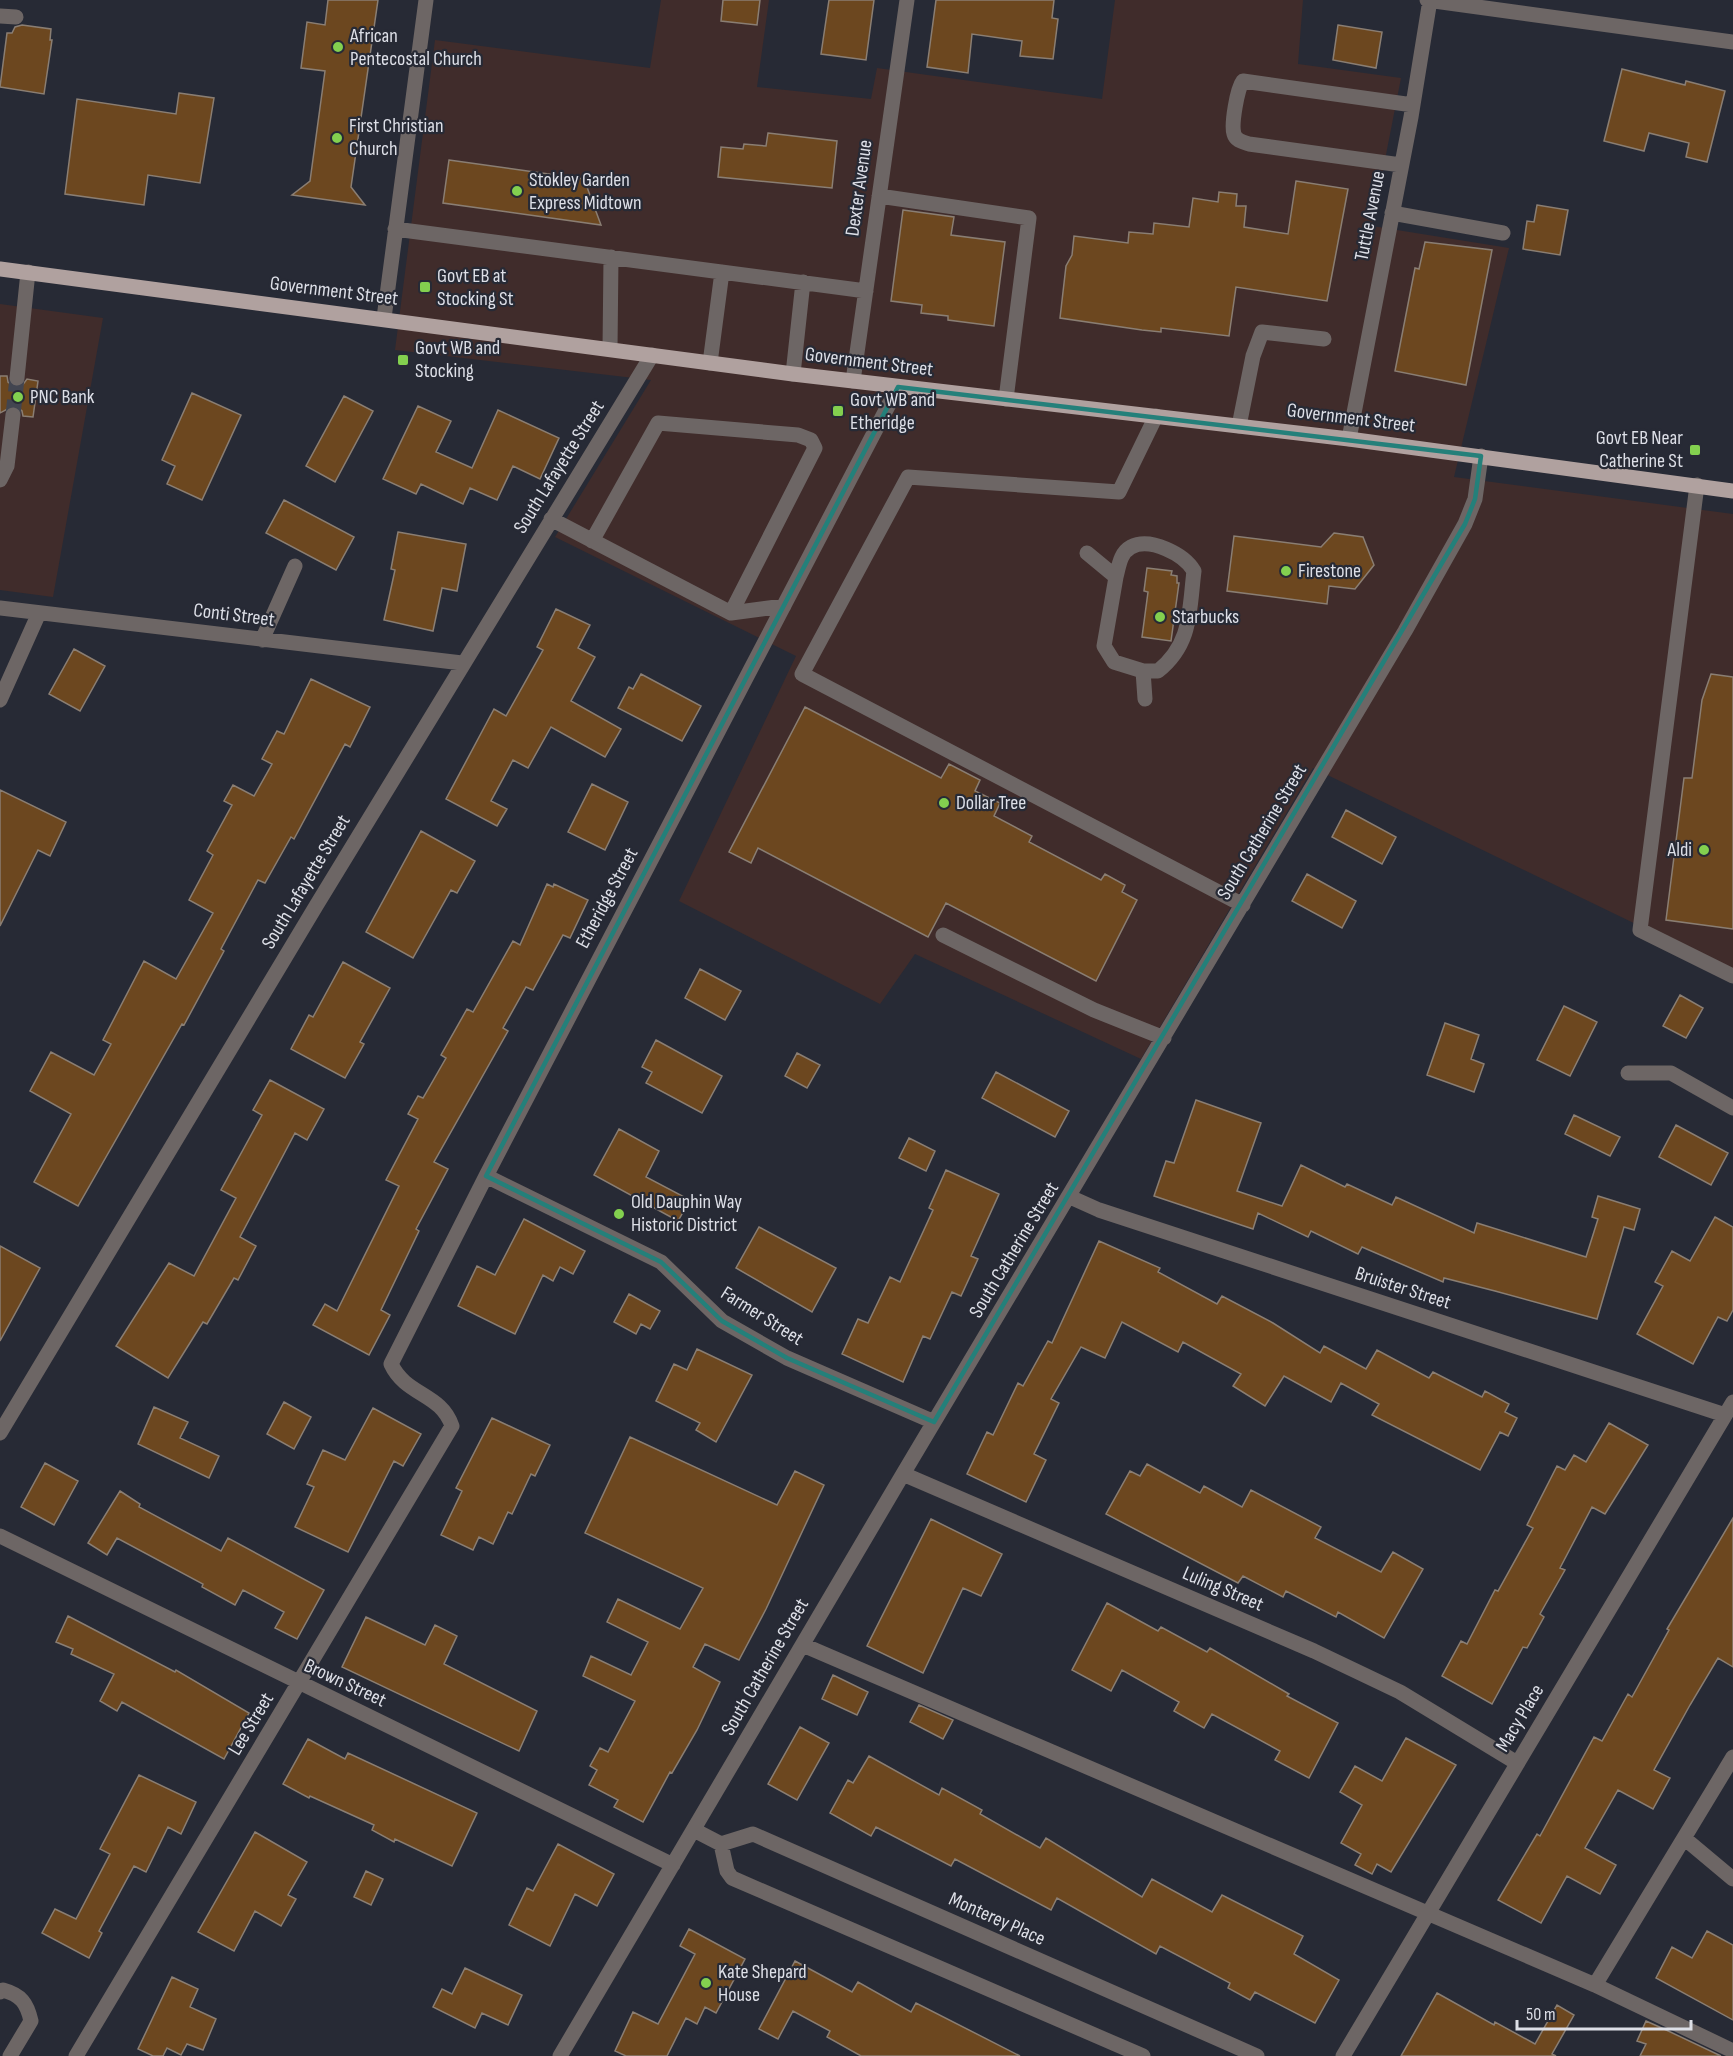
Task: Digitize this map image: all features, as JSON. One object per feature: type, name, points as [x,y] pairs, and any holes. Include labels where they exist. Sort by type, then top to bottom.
[{"type":"main road","name":"Government Street","points":[[0,268],[793,374],[1349,439],[1733,490]]},
{"type":"street","points":[[384,318],[426,0]]},
{"type":"street","name":"Dexter Avenue","points":[[853,381],[907,0]]},
{"type":"street","points":[[1429,0],[1733,42]]},
{"type":"street","name":"Tuttle Avenue","points":[[1349,439],[1413,105],[1429,0]]},
{"type":"street","points":[[0,16],[16,17]]},
{"type":"street","points":[[1401,165],[1249,144],[1238,140],[1233,133],[1237,92],[1243,81],[1413,105]]},
{"type":"street","points":[[879,196],[1029,218],[1006,399]]},
{"type":"street","points":[[1392,213],[1503,233]]},
{"type":"street","points":[[395,230],[866,291]]},
{"type":"street","points":[[610,350],[611,257]]},
{"type":"street","points":[[17,378],[28,272]]},
{"type":"street","points":[[710,363],[722,272]]},
{"type":"street","points":[[793,374],[803,282]]},
{"type":"street","points":[[1239,426],[1253,356],[1262,332],[1324,339]]},
{"type":"street","name":"South Lafayette Street","points":[[0,1433],[462,663],[652,355]]},
{"type":"street","name":"Etheridge Street","points":[[447,1410],[398,1378],[391,1364],[486,1176],[898,387]]},
{"type":"street","points":[[0,480],[7,466],[13,415]]},
{"type":"street","points":[[1156,416],[1119,492],[908,477],[802,675],[1243,905]]},
{"type":"street","points":[[592,541],[658,423],[798,435],[811,440],[815,448],[731,613]]},
{"type":"street","name":"South Catherine Street","points":[[560,2056],[903,1474],[1406,631],[1465,524],[1475,499],[1481,456]]},
{"type":"street","points":[[1697,485],[1640,930],[1733,976]]},
{"type":"street","points":[[551,519],[731,613],[784,606]]},
{"type":"street","points":[[1146,544],[1172,551],[1189,562],[1194,571],[1185,638],[1174,658],[1158,671],[1143,671],[1114,662],[1104,646],[1116,576],[1121,557],[1130,547],[1146,544]]},
{"type":"street","points":[[1087,554],[1116,576]]},
{"type":"street","points":[[262,640],[295,566]]},
{"type":"street","name":"Conti Street","points":[[0,608],[462,663]]},
{"type":"street","points":[[0,700],[39,614]]},
{"type":"street","points":[[1143,671],[1145,699]]},
{"type":"street","points":[[943,935],[1095,1010],[1164,1038]]},
{"type":"street","points":[[1628,1073],[1671,1073],[1733,1108]]},
{"type":"street","name":"Farmer Street","points":[[486,1176],[661,1262],[723,1321],[788,1358],[934,1422]]},
{"type":"street","name":"Bruister Street","points":[[1070,1197],[1099,1210],[1729,1408]]},
{"type":"street","name":"Macy Place","points":[[1343,2056],[1729,1408]]},
{"type":"street","name":"Lee Street","points":[[76,2056],[452,1426],[447,1410]]},
{"type":"street","name":"Luling Street","points":[[903,1474],[1314,1651],[1400,1692],[1517,1762]]},
{"type":"street","name":"Brown Street","points":[[0,1536],[673,1865]]},
{"type":"street","points":[[803,1645],[1429,1912],[1595,1985],[1733,2051]]},
{"type":"street","points":[[1595,1985],[1733,1757]]},
{"type":"street","points":[[694,1830],[721,1844],[727,1871],[732,1878],[1143,2056]]},
{"type":"street","name":"Monterey Place","points":[[721,1844],[753,1834],[1257,2056]]},
{"type":"street","points":[[1684,1838],[1733,1879]]},
{"type":"street","points":[[0,1992],[3,1990],[16,1994],[28,2006],[31,2021],[10,2056]]},
{"type":"highlighted area","points":[[898,387],[1481,456],[1475,499],[1465,524],[934,1422],[787,1358],[722,1321],[661,1262],[486,1176]]},
{"type":"shaded area","points":[[661,0],[769,0],[757,87],[871,99],[877,68],[1102,99],[1115,0],[1303,0],[1298,64],[1401,78],[1372,226],[1509,248],[1454,477],[1733,514],[1733,971],[1313,768],[1141,1059],[915,954],[880,1004],[679,901],[796,656],[555,537],[651,380],[395,350],[435,40],[650,68]]},
{"type":"shaded area","points":[[0,304],[103,318],[53,597],[0,590]]},
{"type":"building","points":[[328,0],[378,0],[351,187],[365,205],[292,195],[310,181],[325,71],[301,68],[307,22],[325,25]]},
{"type":"building","points":[[723,0],[760,0],[757,25],[721,21]]},
{"type":"building","points":[[829,0],[874,0],[866,60],[821,54]]},
{"type":"building","points":[[936,0],[1054,0],[1052,18],[1058,19],[1053,59],[1020,56],[1022,41],[972,34],[968,73],[927,67]]},
{"type":"building","points":[[22,25],[51,29],[50,40],[52,40],[44,94],[0,87],[7,33],[12,33],[15,27]]},
{"type":"building","points":[[1338,25],[1382,32],[1376,68],[1333,60]]},
{"type":"building","points":[[1622,69],[1685,85],[1686,81],[1725,91],[1707,162],[1686,157],[1689,143],[1649,133],[1644,151],[1604,141]]},
{"type":"building","points":[[179,93],[214,98],[200,183],[148,175],[144,205],[65,194],[77,99],[176,114]]},
{"type":"building","points":[[768,133],[837,141],[832,188],[718,177],[721,147],[743,149],[744,144],[766,146]]},
{"type":"building","name":"Stokley Garden Express Midtown","points":[[449,160],[584,179],[601,225],[443,203]]},
{"type":"building","points":[[1296,181],[1348,189],[1327,301],[1236,287],[1229,336],[1161,328],[1161,332],[1142,330],[1060,318],[1066,266],[1072,255],[1074,236],[1128,243],[1129,232],[1153,234],[1154,223],[1189,227],[1193,198],[1218,202],[1219,192],[1237,194],[1236,206],[1246,206],[1244,227],[1288,234]]},
{"type":"building","points":[[1537,205],[1568,210],[1560,255],[1523,249],[1527,221],[1534,222]]},
{"type":"building","points":[[903,210],[954,217],[951,235],[1005,242],[994,326],[948,320],[948,316],[921,313],[922,305],[891,301]]},
{"type":"building","points":[[1425,242],[1492,250],[1466,385],[1395,371],[1415,268],[1419,269]]},
{"type":"building","name":"PNC Bank","points":[[0,376],[7,376],[8,382],[15,388],[21,387],[27,379],[38,381],[33,417],[23,416],[22,411],[15,405],[0,413]]},
{"type":"building","points":[[192,393],[241,415],[202,500],[167,484],[175,466],[162,460]]},
{"type":"building","points":[[344,396],[373,411],[335,482],[306,466]]},
{"type":"building","points":[[418,406],[451,421],[436,452],[472,468],[498,410],[559,438],[540,479],[513,466],[497,500],[470,488],[463,504],[421,484],[416,494],[383,479]]},
{"type":"building","points":[[284,500],[354,537],[336,570],[266,533]]},
{"type":"building","points":[[398,532],[466,544],[457,591],[442,588],[433,631],[384,620],[395,570],[391,569]]},
{"type":"building","points":[[1334,533],[1363,537],[1374,565],[1355,589],[1329,586],[1327,604],[1227,591],[1234,536],[1321,547]]},
{"type":"building","name":"Starbucks","points":[[1147,568],[1172,571],[1171,575],[1177,576],[1177,583],[1179,583],[1171,641],[1142,637],[1148,592],[1144,591]]},
{"type":"building","points":[[556,609],[590,625],[578,648],[595,657],[571,701],[621,729],[605,757],[551,727],[528,768],[513,760],[491,801],[507,809],[497,826],[446,799],[494,709],[506,716],[543,650],[537,647]]},
{"type":"building","points":[[74,649],[105,666],[80,711],[49,694]]},
{"type":"building","points":[[641,674],[701,706],[682,741],[618,708],[629,687],[633,689]]},
{"type":"building","name":"Aldi","points":[[1711,674],[1733,677],[1733,929],[1666,920],[1684,778],[1692,778],[1702,700]]},
{"type":"building","points":[[311,679],[370,707],[350,747],[345,744],[294,839],[291,837],[265,883],[258,880],[221,949],[224,951],[184,1025],[182,1024],[78,1206],[34,1182],[71,1114],[30,1091],[51,1052],[94,1075],[111,1044],[103,1040],[144,961],[176,979],[213,913],[189,900],[213,855],[207,851],[232,805],[224,801],[233,785],[254,796],[272,764],[262,759],[277,731],[284,734]]},
{"type":"building","points":[[805,707],[941,778],[949,764],[980,780],[975,791],[1000,803],[994,816],[1032,836],[1029,842],[1101,880],[1105,874],[1125,885],[1122,892],[1137,900],[1096,981],[946,903],[928,937],[758,848],[751,863],[729,852]]},
{"type":"building","points":[[592,784],[628,802],[605,850],[568,832]]},
{"type":"building","points":[[0,790],[66,822],[50,856],[38,850],[0,926]]},
{"type":"building","points":[[1346,810],[1396,837],[1382,864],[1332,837]]},
{"type":"building","points":[[421,831],[475,861],[457,893],[451,890],[413,958],[366,932]]},
{"type":"building","points":[[1307,874],[1356,901],[1342,928],[1292,901]]},
{"type":"building","points":[[547,884],[553,887],[554,884],[588,900],[570,938],[563,935],[533,990],[526,987],[503,1028],[508,1031],[434,1162],[448,1169],[416,1229],[419,1231],[381,1310],[390,1315],[369,1355],[313,1325],[325,1304],[337,1311],[399,1186],[386,1180],[418,1119],[408,1114],[418,1096],[423,1098],[446,1058],[441,1055],[467,1009],[473,1012],[513,941],[520,945]]},
{"type":"building","points":[[343,962],[390,988],[360,1042],[364,1044],[345,1078],[291,1049],[309,1015],[313,1017]]},
{"type":"building","points":[[700,969],[741,991],[725,1020],[685,998]]},
{"type":"building","points":[[1680,995],[1703,1008],[1686,1038],[1663,1026]]},
{"type":"building","points":[[1564,1006],[1597,1022],[1570,1076],[1537,1060]]},
{"type":"building","points":[[1445,1023],[1479,1035],[1471,1059],[1484,1064],[1474,1092],[1427,1075]]},
{"type":"building","points":[[656,1040],[722,1076],[702,1113],[646,1083],[652,1072],[642,1067]]},
{"type":"building","points":[[797,1053],[820,1065],[807,1088],[785,1076]]},
{"type":"building","points":[[996,1072],[1069,1111],[1055,1137],[982,1098]]},
{"type":"building","points":[[270,1080],[324,1109],[307,1140],[295,1133],[240,1237],[256,1246],[238,1280],[234,1278],[207,1324],[203,1322],[168,1378],[116,1346],[169,1263],[194,1276],[236,1198],[221,1190],[262,1115],[253,1110]]},
{"type":"building","points":[[1196,1100],[1261,1123],[1237,1191],[1282,1206],[1301,1165],[1345,1187],[1347,1184],[1392,1205],[1396,1197],[1474,1233],[1477,1223],[1586,1257],[1598,1219],[1592,1217],[1598,1196],[1640,1209],[1634,1230],[1624,1227],[1597,1319],[1444,1278],[1443,1282],[1362,1247],[1358,1254],[1311,1231],[1308,1237],[1258,1213],[1253,1229],[1154,1196],[1166,1161],[1174,1163]]},
{"type":"building","points":[[1574,1115],[1620,1137],[1610,1156],[1565,1134]]},
{"type":"building","points":[[1676,1125],[1728,1153],[1711,1185],[1659,1157]]},
{"type":"building","points":[[619,1129],[659,1151],[646,1177],[690,1200],[678,1221],[594,1175]]},
{"type":"building","points":[[909,1138],[935,1151],[926,1171],[899,1158]]},
{"type":"building","points":[[946,1170],[999,1194],[971,1256],[978,1259],[961,1296],[952,1292],[930,1339],[923,1336],[903,1382],[842,1354],[858,1319],[868,1323],[890,1277],[900,1282],[933,1210],[929,1208]]},
{"type":"building","points":[[1715,1217],[1733,1227],[1733,1310],[1727,1321],[1718,1317],[1693,1364],[1637,1334],[1663,1286],[1655,1282],[1672,1251],[1690,1261]]},
{"type":"building","points":[[524,1219],[585,1251],[573,1274],[560,1267],[553,1281],[543,1275],[515,1334],[458,1306],[477,1266],[495,1275]]},
{"type":"building","points":[[759,1227],[836,1268],[812,1312],[736,1268]]},
{"type":"building","points":[[1099,1241],[1160,1268],[1158,1272],[1217,1304],[1222,1296],[1273,1323],[1320,1353],[1324,1346],[1366,1369],[1377,1350],[1429,1378],[1433,1372],[1482,1397],[1485,1391],[1509,1404],[1505,1412],[1517,1418],[1508,1436],[1500,1432],[1480,1470],[1372,1415],[1379,1404],[1341,1383],[1331,1402],[1284,1376],[1265,1406],[1233,1386],[1241,1374],[1183,1342],[1178,1352],[1122,1322],[1105,1358],[1081,1347],[1051,1399],[1059,1403],[1034,1454],[1046,1460],[1026,1502],[967,1474],[987,1432],[993,1435],[1018,1383],[1023,1386],[1048,1341],[1052,1343]]},
{"type":"building","points":[[0,1246],[40,1268],[0,1341]]},
{"type":"building","points":[[629,1294],[660,1311],[650,1329],[641,1324],[636,1334],[614,1322]]},
{"type":"building","points":[[697,1349],[752,1375],[716,1442],[696,1430],[700,1423],[656,1401],[674,1364],[687,1370]]},
{"type":"building","points":[[284,1402],[311,1417],[294,1449],[267,1434]]},
{"type":"building","points":[[154,1407],[188,1422],[180,1438],[219,1456],[209,1478],[138,1444]]},
{"type":"building","points":[[373,1408],[421,1434],[403,1466],[394,1461],[348,1552],[295,1527],[314,1487],[307,1484],[323,1450],[345,1460]]},
{"type":"building","points":[[492,1418],[550,1445],[535,1476],[531,1474],[512,1514],[508,1512],[493,1544],[479,1537],[473,1550],[441,1535],[462,1491],[456,1488]]},
{"type":"building","points":[[1609,1423],[1648,1445],[1605,1514],[1592,1507],[1560,1568],[1565,1570],[1540,1614],[1544,1617],[1527,1648],[1523,1647],[1492,1704],[1442,1676],[1461,1641],[1467,1644],[1495,1590],[1498,1591],[1533,1528],[1527,1525],[1557,1466],[1565,1470],[1574,1455],[1586,1462]]},
{"type":"building","points":[[630,1437],[777,1505],[795,1471],[824,1485],[766,1609],[739,1660],[705,1644],[693,1667],[720,1682],[697,1730],[672,1773],[670,1772],[643,1822],[614,1807],[618,1800],[589,1785],[597,1770],[590,1766],[600,1748],[608,1752],[635,1701],[583,1676],[591,1656],[631,1675],[648,1642],[607,1622],[618,1599],[680,1629],[703,1588],[585,1533]]},
{"type":"building","points":[[45,1463],[78,1481],[54,1525],[21,1507]]},
{"type":"building","points":[[1147,1464],[1200,1493],[1204,1486],[1242,1507],[1251,1490],[1321,1527],[1315,1538],[1381,1572],[1393,1552],[1423,1569],[1384,1638],[1338,1612],[1336,1617],[1286,1591],[1283,1597],[1243,1576],[1238,1583],[1106,1514],[1130,1471],[1140,1476]]},
{"type":"building","points":[[120,1491],[140,1504],[139,1507],[221,1551],[228,1538],[324,1590],[297,1639],[275,1628],[284,1612],[243,1590],[235,1605],[202,1587],[203,1584],[117,1538],[107,1555],[88,1543]]},
{"type":"building","points":[[1733,1518],[1733,1667],[1718,1658],[1690,1705],[1654,1770],[1670,1778],[1653,1809],[1618,1790],[1585,1848],[1616,1865],[1600,1894],[1567,1876],[1541,1923],[1498,1900],[1537,1834],[1540,1836],[1594,1737],[1602,1741],[1628,1694],[1632,1697],[1669,1630],[1667,1629]]},
{"type":"building","points":[[931,1519],[1002,1554],[981,1596],[963,1588],[923,1673],[867,1646]]},
{"type":"building","points":[[1107,1603],[1158,1631],[1161,1627],[1207,1652],[1210,1648],[1289,1694],[1287,1696],[1338,1723],[1309,1778],[1275,1760],[1280,1751],[1212,1714],[1204,1728],[1174,1711],[1179,1702],[1122,1670],[1111,1691],[1072,1670]]},
{"type":"building","points":[[68,1616],[175,1672],[176,1670],[249,1713],[224,1759],[122,1702],[117,1711],[100,1701],[114,1674],[71,1654],[73,1649],[56,1642]]},
{"type":"building","points":[[366,1617],[425,1645],[435,1625],[457,1636],[444,1664],[537,1711],[519,1751],[342,1667]]},
{"type":"building","points":[[833,1675],[868,1692],[857,1715],[822,1699]]},
{"type":"building","points":[[919,1705],[953,1720],[943,1739],[910,1722]]},
{"type":"building","points":[[800,1727],[829,1743],[797,1800],[768,1784]]},
{"type":"building","points":[[1406,1738],[1456,1765],[1391,1872],[1377,1864],[1372,1874],[1355,1865],[1361,1854],[1341,1843],[1362,1805],[1340,1792],[1355,1766],[1382,1781]]},
{"type":"building","points":[[308,1739],[345,1759],[348,1753],[477,1813],[452,1866],[395,1839],[394,1842],[372,1830],[374,1825],[310,1796],[309,1798],[283,1784]]},
{"type":"building","points":[[869,1756],[939,1795],[942,1788],[982,1810],[980,1814],[1040,1848],[1046,1838],[1142,1897],[1152,1879],[1212,1912],[1222,1895],[1303,1936],[1294,1954],[1339,1980],[1315,2023],[1255,1992],[1250,2000],[1228,1988],[1230,1983],[1160,1946],[1156,1954],[1057,1898],[1051,1910],[955,1859],[951,1866],[876,1827],[871,1836],[830,1813],[848,1780],[853,1783]]},
{"type":"building","points":[[139,1775],[196,1802],[181,1834],[168,1827],[146,1872],[134,1866],[99,1931],[102,1933],[89,1958],[42,1933],[55,1909],[76,1919],[110,1854],[100,1849]]},
{"type":"building","points":[[255,1832],[307,1862],[288,1895],[296,1899],[281,1926],[255,1911],[234,1951],[198,1932]]},
{"type":"building","points":[[558,1844],[614,1874],[597,1906],[575,1894],[550,1946],[509,1925],[527,1888],[533,1891]]},
{"type":"building","points":[[366,1871],[383,1879],[371,1905],[354,1897]]},
{"type":"building","name":"Kate Shepard House","points":[[689,1929],[745,1959],[716,2013],[705,2007],[697,2024],[686,2018],[667,2056],[626,2056],[615,2051],[633,2012],[658,2024],[695,1954],[680,1946]]},
{"type":"building","points":[[1707,1931],[1733,1945],[1733,2020],[1656,1978],[1672,1947],[1692,1958]]},
{"type":"building","points":[[795,1961],[852,1992],[858,1982],[911,2012],[916,2003],[1020,2056],[861,2056],[827,2037],[830,2031],[793,2011],[778,2039],[759,2029]]},
{"type":"building","points":[[465,1968],[522,1995],[508,2025],[482,2013],[475,2028],[433,2007],[442,1989],[452,1994]]},
{"type":"building","points":[[172,1977],[198,1989],[190,2007],[216,2019],[203,2050],[187,2044],[181,2055],[167,2048],[163,2056],[153,2056],[138,2049]]},
{"type":"building","points":[[1437,1993],[1494,2025],[1495,2022],[1535,2044],[1557,2005],[1574,2015],[1552,2054],[1556,2056],[1401,2056]]},
{"type":"building","points":[[1646,2021],[1721,2056],[1640,2056],[1646,2044],[1637,2041]]},
{"type":"tunnel","points":[[13,415],[17,378]]},
{"type":"place","name":"African Pentecostal Church","points":[[338,47]]},
{"type":"place","name":"First Christian Church","points":[[337,138]]},
{"type":"place","name":"Stokley Garden Express Midtown","points":[[517,191]]},
{"type":"place","name":"Govt EB at Stocking St","points":[[425,287]]},
{"type":"place","name":"Govt WB and Stocking","points":[[403,360]]},
{"type":"place","name":"PNC Bank","points":[[18,397]]},
{"type":"place","name":"Govt WB and Etheridge","points":[[838,411]]},
{"type":"place","name":"Govt EB Near Catherine St","points":[[1695,450]]},
{"type":"place","name":"Firestone","points":[[1286,571]]},
{"type":"place","name":"Starbucks","points":[[1160,617]]},
{"type":"place","name":"Dollar Tree","points":[[944,803]]},
{"type":"place","name":"Aldi","points":[[1704,850]]},
{"type":"place","name":"Old Dauphin Way Historic District","points":[[619,1214]]},
{"type":"place","name":"Kate Shepard House","points":[[706,1983]]}]
